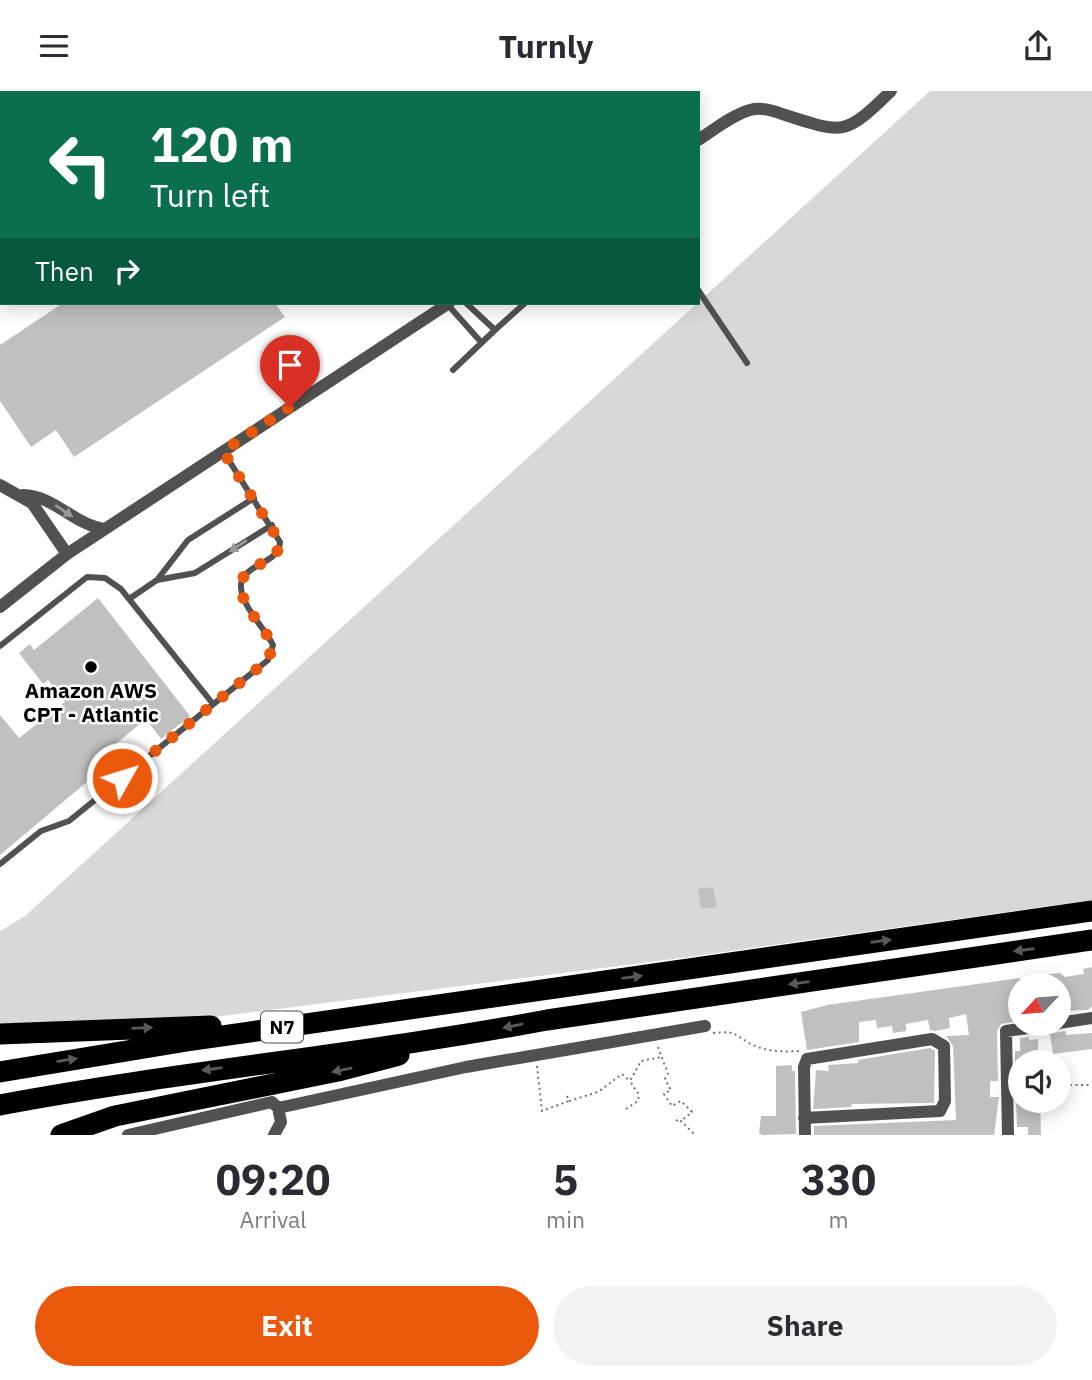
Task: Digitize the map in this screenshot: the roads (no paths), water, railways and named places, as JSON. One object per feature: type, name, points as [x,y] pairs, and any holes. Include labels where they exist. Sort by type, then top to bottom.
[{"type":"highway","name":"N7","points":[[0,1072],[175,1043],[1092,911]]},
{"type":"highway","name":"N7","points":[[0,1105],[182,1073],[478,1033],[547,1020],[1092,940]]},
{"type":"highway","points":[[0,1034],[213,1026],[551,980],[564,987]]},
{"type":"highway","points":[[61,1135],[116,1116],[346,1069],[478,1033]]},
{"type":"street","points":[[700,139],[750,110],[772,111],[819,128],[850,127],[891,91]]},
{"type":"street","points":[[0,607],[67,554],[445,305]]},
{"type":"street","points":[[0,485],[59,506],[86,525],[105,529]]},
{"type":"street","points":[[22,495],[39,512],[67,554]]},
{"type":"street","points":[[1071,1021],[1092,1018]]},
{"type":"street","points":[[128,1135],[267,1103],[278,1108],[535,1055],[705,1026]]},
{"type":"street","points":[[1008,1031],[1008,1135]]},
{"type":"street","points":[[804,1118],[932,1114],[943,1109],[945,1051],[937,1040],[807,1059],[804,1067],[804,1118],[805,1135]]},
{"type":"street","points":[[274,1135],[281,1122],[278,1108]]},
{"type":"lane","points":[[700,293],[747,363]]},
{"type":"lane","points":[[450,305],[481,342]]},
{"type":"lane","points":[[468,305],[495,330]]},
{"type":"lane","points":[[453,370],[523,305]]},
{"type":"lane","points":[[0,864],[41,831],[68,821],[263,666],[272,653],[273,645],[244,600],[241,587],[246,575],[281,547],[272,525],[223,451]]},
{"type":"lane","points":[[129,599],[157,580],[188,540],[254,498]]},
{"type":"lane","points":[[157,580],[195,572],[272,525]]},
{"type":"lane","points":[[0,646],[87,577],[98,576],[113,581],[213,704]]},
{"type":"place","name":"Amazon AWS CPT - Atlantic","points":[[91,667]]}]
